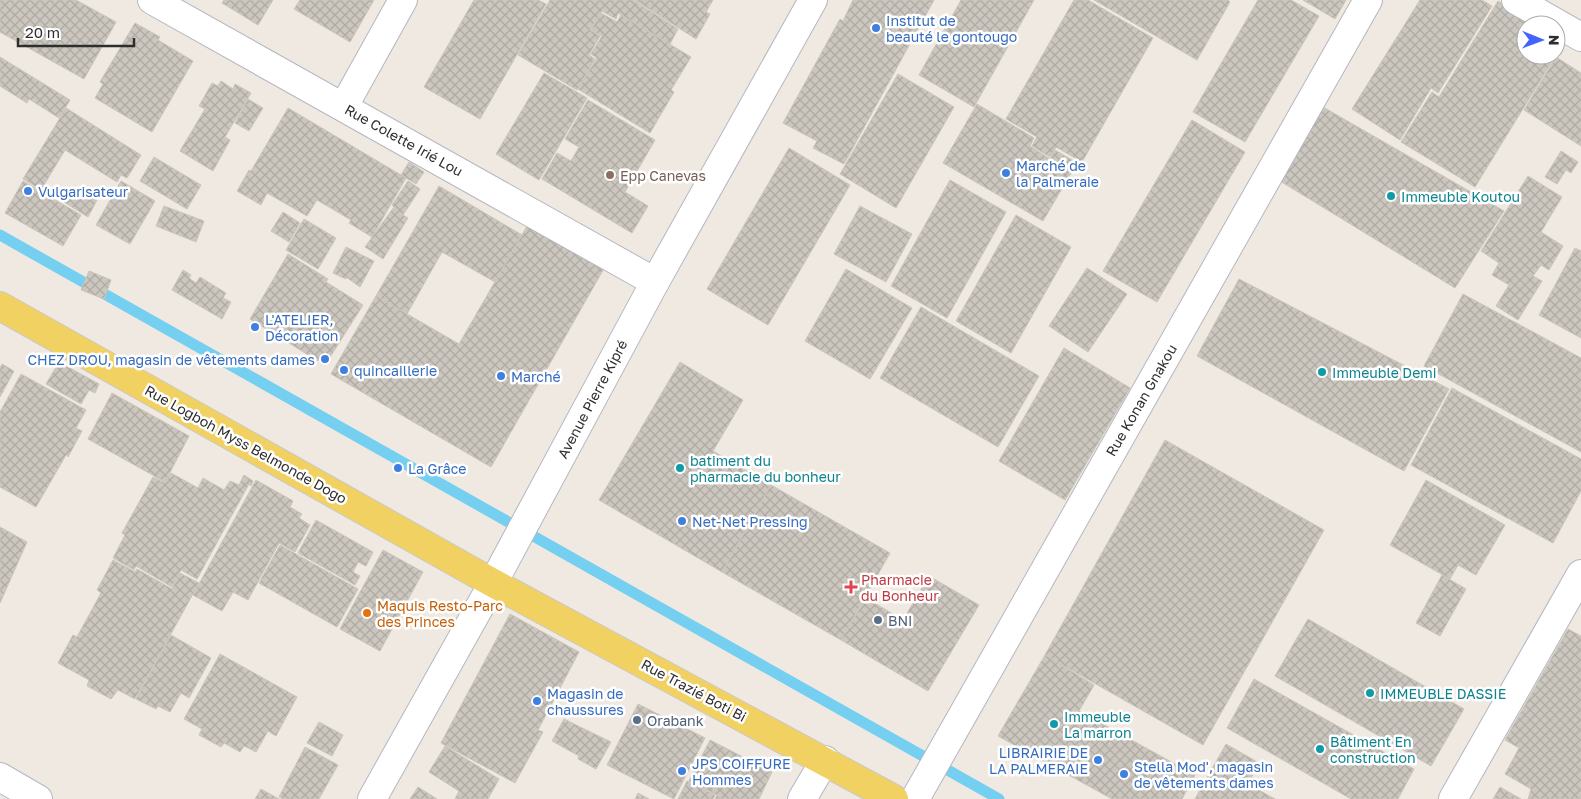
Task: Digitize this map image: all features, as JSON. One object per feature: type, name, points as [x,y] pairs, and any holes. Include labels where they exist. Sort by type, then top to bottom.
[{"type":"main road","name":"Rue Logboh Myss Belmonde Dogo","points":[[0,306],[493,583]]},
{"type":"main road","name":"Rue Trazié Boti Bi","points":[[493,583],[825,760],[894,799]]},
{"type":"street","name":"Rue Colette Irié Lou","points":[[152,0],[655,282]]},
{"type":"street","points":[[344,106],[403,0]]},
{"type":"street","name":"Avenue Pierre Kipré","points":[[372,799],[493,583],[655,282],[814,0]]},
{"type":"street","name":"Rue Konan Gnakou","points":[[915,799],[1368,0]]},
{"type":"street","points":[[1516,0],[1581,37]]},
{"type":"street","points":[[1454,799],[1581,574]]},
{"type":"street","points":[[802,799],[825,760]]},
{"type":"street","points":[[0,777],[38,799]]},
{"type":"building","points":[[0,0],[76,0],[116,22],[84,79],[0,32]]},
{"type":"building","points":[[224,0],[273,0],[258,25],[222,3]]},
{"type":"building","points":[[300,0],[374,0],[350,42],[294,9]]},
{"type":"building","points":[[474,0],[538,0],[546,4],[480,119],[424,87]]},
{"type":"building","points":[[550,0],[633,0],[678,29],[670,44],[618,13],[616,19],[602,11],[590,30],[600,36],[589,55],[595,59],[577,90],[518,55]]},
{"type":"building","points":[[635,0],[713,0],[706,12],[710,14],[696,39]]},
{"type":"building","points":[[853,0],[934,0],[844,164],[813,148],[817,141],[783,123],[840,19],[843,21]]},
{"type":"building","points":[[961,0],[1034,0],[974,107],[919,75]]},
{"type":"building","points":[[1074,0],[1088,0],[1153,38],[1082,162],[1056,147],[1050,157],[1032,146],[1037,137],[1006,119]]},
{"type":"building","points":[[1094,0],[1228,0],[1230,2],[1197,60]]},
{"type":"building","points":[[1258,0],[1291,0],[1319,16],[1245,142],[1193,112]]},
{"type":"building","points":[[1303,0],[1346,0],[1335,19]]},
{"type":"building","points":[[1420,0],[1482,0],[1492,6],[1438,93],[1431,88],[1400,140],[1352,109]]},
{"type":"building","points":[[1498,1],[1520,15],[1516,15],[1516,65],[1550,65],[1475,187],[1401,142],[1432,92],[1439,97]]},
{"type":"building","points":[[601,13],[617,22],[621,15],[691,57],[671,90],[674,92],[650,133],[578,89],[597,58],[591,54],[602,36],[591,30]]},
{"type":"building","points":[[135,23],[160,37],[158,40],[193,61],[152,132],[95,98],[103,84],[100,82]]},
{"type":"building","points":[[0,57],[70,100],[59,118],[29,99],[27,103],[0,86]]},
{"type":"building","points":[[1566,63],[1581,73],[1581,146],[1524,110],[1551,65],[1566,65]]},
{"type":"building","points":[[544,73],[587,98],[539,180],[496,154]]},
{"type":"building","points":[[898,74],[954,107],[896,208],[840,174]]},
{"type":"building","points":[[221,81],[233,89],[235,84],[251,93],[225,137],[230,140],[213,171],[180,151],[205,109],[199,106],[212,83],[218,86]]},
{"type":"building","points":[[248,99],[263,108],[249,131],[235,123]]},
{"type":"building","points":[[588,100],[655,140],[625,192],[648,206],[632,233],[542,179],[557,153],[571,161],[579,147],[565,139]]},
{"type":"building","points":[[977,104],[1034,138],[1030,146],[1050,159],[1055,150],[1077,163],[1043,221],[943,163]]},
{"type":"building","name":"Immeuble Koutou","points":[[1323,107],[1504,211],[1455,288],[1280,181]]},
{"type":"building","points":[[66,108],[141,155],[127,178],[121,175],[117,182],[65,150],[41,190],[23,179]]},
{"type":"building","points":[[288,108],[406,178],[372,237],[349,223],[351,220],[317,200],[307,216],[267,193],[261,205],[237,191]]},
{"type":"building","points":[[1192,120],[1245,152],[1157,302],[1103,271]]},
{"type":"building","points":[[789,148],[850,185],[768,325],[707,289]]},
{"type":"building","points":[[1561,151],[1578,162],[1571,173],[1566,170],[1557,184],[1545,177]]},
{"type":"building","points":[[154,157],[201,185],[187,209],[140,181]]},
{"type":"building","points":[[409,162],[424,172],[416,184],[401,175]]},
{"type":"building","points":[[1528,176],[1562,197],[1541,232],[1563,246],[1549,270],[1541,265],[1533,276],[1542,281],[1518,320],[1496,306],[1509,285],[1492,275],[1499,263],[1481,251]]},
{"type":"building","points":[[950,180],[1006,212],[947,318],[891,286]]},
{"type":"building","points":[[23,181],[81,215],[63,246],[5,213]]},
{"type":"building","points":[[121,181],[155,201],[130,244],[96,225]]},
{"type":"building","points":[[408,181],[420,189],[403,215],[408,218],[383,259],[365,247],[394,207],[392,205]]},
{"type":"building","points":[[439,186],[522,235],[495,282],[442,252],[407,314],[376,296]]},
{"type":"building","points":[[77,188],[97,200],[88,217],[64,202],[68,195],[72,197]]},
{"type":"building","points":[[164,206],[204,221],[196,242],[156,226]]},
{"type":"building","points":[[860,206],[912,234],[886,282],[834,254]]},
{"type":"building","points":[[283,212],[300,223],[289,242],[271,231]]},
{"type":"building","points":[[1016,215],[1071,247],[1011,353],[956,321]]},
{"type":"building","points":[[304,219],[336,238],[318,269],[286,250]]},
{"type":"building","points":[[530,221],[606,265],[491,467],[331,374],[376,296],[459,344]]},
{"type":"building","points":[[346,247],[374,261],[360,287],[346,277],[346,279],[333,273]]},
{"type":"building","points":[[1575,248],[1581,251],[1581,338],[1539,315]]},
{"type":"building","points":[[288,254],[328,279],[326,282],[363,305],[327,362],[320,357],[318,361],[250,319]]},
{"type":"building","points":[[1087,268],[1127,294],[1088,352],[1049,326]]},
{"type":"building","points":[[846,269],[912,308],[870,379],[805,341]]},
{"type":"building","points":[[183,270],[191,275],[189,278],[196,283],[200,277],[226,293],[223,298],[231,302],[222,319],[172,290]]},
{"type":"building","points":[[89,271],[111,280],[104,299],[81,290]]},
{"type":"building","name":"Immeuble Demi","points":[[1239,279],[1449,389],[1404,471],[1197,356]]},
{"type":"building","points":[[1463,294],[1581,358],[1581,452],[1424,366]]},
{"type":"building","points":[[921,307],[1039,376],[998,447],[880,378]]},
{"type":"building","points":[[1064,348],[1130,388],[1065,500],[999,461]]},
{"type":"building","points":[[59,362],[99,384],[95,393],[89,390],[81,404],[46,384]]},
{"type":"building","name":"batiment du pharmacie du bonheur","points":[[680,362],[743,400],[713,451],[771,485],[722,572],[599,500]]},
{"type":"building","points":[[2,364],[14,371],[0,397],[0,368]]},
{"type":"building","points":[[21,374],[86,410],[76,428],[82,431],[36,507],[0,487],[0,412]]},
{"type":"building","points":[[1452,388],[1581,459],[1581,491],[1553,543],[1411,465]]},
{"type":"building","points":[[112,393],[189,436],[165,482],[88,439]]},
{"type":"building","points":[[1165,440],[1324,530],[1203,745],[1045,655]]},
{"type":"building","points":[[171,473],[198,488],[203,478],[224,490],[230,481],[239,485],[244,475],[253,481],[251,486],[249,484],[197,579],[181,570],[172,587],[136,566],[134,570],[113,558],[125,535],[122,533],[153,477],[165,483]]},
{"type":"building","points":[[256,480],[293,501],[290,507],[302,514],[299,518],[310,525],[295,552],[279,543],[248,600],[233,592],[222,611],[193,595]]},
{"type":"building","points":[[1426,480],[1505,525],[1476,575],[1458,565],[1450,579],[1390,545]]},
{"type":"building","points":[[771,485],[890,553],[841,640],[722,572]]},
{"type":"building","points":[[316,520],[373,552],[366,566],[358,562],[353,572],[360,576],[355,585],[298,553]]},
{"type":"building","points":[[0,527],[27,542],[0,603]]},
{"type":"building","points":[[280,545],[358,589],[337,627],[259,583]]},
{"type":"building","points":[[383,550],[423,572],[380,651],[340,629]]},
{"type":"building","points":[[113,560],[135,572],[137,569],[172,589],[180,573],[199,583],[135,699],[118,690],[111,699],[87,686],[89,680],[58,663],[73,635],[77,637],[101,593],[97,590]]},
{"type":"building","points":[[1442,575],[1466,589],[1440,636],[1416,623]]},
{"type":"building","points":[[929,576],[979,605],[928,691],[841,640],[866,598],[903,620]]},
{"type":"building","points":[[510,614],[579,652],[538,730],[543,732],[515,783],[441,743]]},
{"type":"building","name":"IMMEUBLE DASSIE","points":[[1308,619],[1464,709],[1431,766],[1275,676]]},
{"type":"building","points":[[1568,629],[1581,636],[1581,799],[1528,799],[1531,789],[1505,774],[1519,748],[1505,740]]},
{"type":"building","points":[[171,635],[211,658],[189,698],[181,693],[170,712],[158,706],[156,709],[136,699]]},
{"type":"building","points":[[220,654],[297,697],[276,736],[268,731],[256,752],[244,746],[240,752],[224,743],[221,747],[199,735],[202,729],[184,719]]},
{"type":"building","name":"Immeuble La marron","points":[[1045,655],[1094,685],[1079,711],[1195,775],[1182,799],[1112,799],[998,736]]},
{"type":"building","name":"Bâtiment En construction","points":[[1254,679],[1414,769],[1398,799],[1351,799],[1227,728]]},
{"type":"building","points":[[638,704],[705,738],[674,799],[607,765]]},
{"type":"building","points":[[564,719],[611,742],[596,769],[578,759],[579,756],[552,741]]},
{"type":"building","points":[[319,722],[343,735],[332,756],[307,743]]},
{"type":"building","points":[[710,740],[772,772],[759,799],[715,799],[717,795],[689,781]]},
{"type":"building","points":[[1226,744],[1259,763],[1248,784],[1275,799],[1195,799]]},
{"type":"building","points":[[445,746],[499,779],[488,799],[455,799],[459,791],[429,772]]},
{"type":"building","points":[[305,747],[338,765],[319,799],[283,799],[279,797]]},
{"type":"building","points":[[687,781],[715,795],[713,799],[678,799]]},
{"type":"building","points":[[418,787],[437,799],[410,799]]},
{"type":"building","points":[[1500,787],[1521,799],[1493,799]]},
{"type":"building","points":[[261,789],[279,799],[255,799]]},
{"type":"building","points":[[638,793],[649,799],[635,799]]},
{"type":"waterway","points":[[0,235],[999,799]]},
{"type":"place","name":"Institut de beauté le gontougo","points":[[876,28]]},
{"type":"place","name":"Marché de la Palmeraie","points":[[1006,173]]},
{"type":"place","name":"Epp Canevas","points":[[610,175]]},
{"type":"place","name":"Vulgarisateur","points":[[28,191]]},
{"type":"place","name":"Immeuble Koutou","points":[[1391,196]]},
{"type":"place","name":"L'ATELIER, Décoration","points":[[255,327]]},
{"type":"place","name":"CHEZ DROU, magasin de vêtements dames","points":[[325,359]]},
{"type":"place","name":"quincaillerie","points":[[344,370]]},
{"type":"place","name":"Immeuble Demi","points":[[1322,372]]},
{"type":"place","name":"Marché","points":[[501,376]]},
{"type":"place","name":"La Grâce","points":[[398,468]]},
{"type":"place","name":"batiment du pharmacie du bonheur","points":[[680,468]]},
{"type":"place","name":"Net-Net Pressing","points":[[682,521]]},
{"type":"place","name":"Pharmacie du Bonheur","points":[[851,587]]},
{"type":"place","name":"Maquis Resto-Parc des Princes","points":[[367,613]]},
{"type":"place","name":"BNI","points":[[878,620]]},
{"type":"place","name":"IMMEUBLE DASSIE","points":[[1370,693]]},
{"type":"place","name":"Magasin de chaussures","points":[[537,701]]},
{"type":"place","name":"Orabank","points":[[637,720]]},
{"type":"place","name":"Immeuble La marron","points":[[1054,724]]},
{"type":"place","name":"Bâtiment En construction","points":[[1320,749]]},
{"type":"place","name":"LIBRAIRIE DE LA PALMERAIE","points":[[1098,760]]},
{"type":"place","name":"JPS COIFFURE Hommes","points":[[682,771]]},
{"type":"place","name":"Stella Mod', magasin de vêtements dames","points":[[1124,774]]}]
